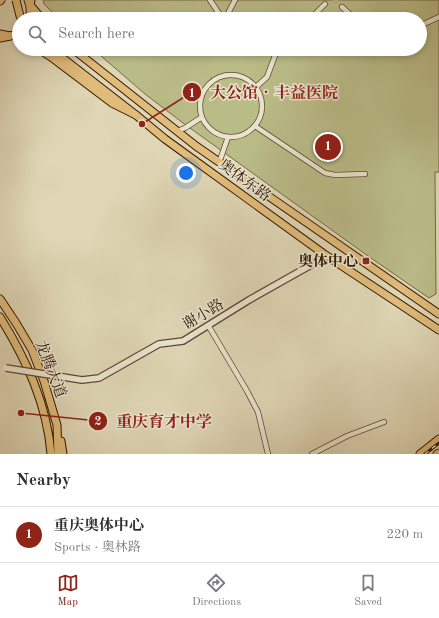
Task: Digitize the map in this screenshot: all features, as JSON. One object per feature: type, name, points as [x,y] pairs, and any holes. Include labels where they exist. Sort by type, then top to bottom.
[{"type":"main road","points":[[16,0],[19,12]]},
{"type":"main road","points":[[30,2],[37,12]]},
{"type":"main road","points":[[0,34],[10,36]]},
{"type":"main road","points":[[0,38],[10,36]]},
{"type":"main road","name":"奥体东路","points":[[50,56],[112,103],[136,115],[166,139],[324,254],[439,330]]},
{"type":"main road","points":[[60,56],[136,115]]},
{"type":"main road","name":"奥体东路","points":[[82,56],[219,163],[439,314]]},
{"type":"main road","name":"龙腾大道","points":[[0,299],[32,350],[44,380],[57,425],[58,454]]},
{"type":"main road","name":"龙腾大道","points":[[0,317],[13,338],[34,382],[46,420],[51,454]]},
{"type":"main road","points":[[57,425],[63,454]]},
{"type":"main road","points":[[420,454],[439,439]]},
{"type":"street","points":[[210,0],[218,12]]},
{"type":"street","points":[[229,12],[235,0]]},
{"type":"street","points":[[317,12],[325,4]]},
{"type":"street","points":[[342,8],[347,12]]},
{"type":"street","points":[[427,23],[439,18]]},
{"type":"street","points":[[256,87],[267,77],[275,56]]},
{"type":"street","points":[[229,74],[239,75],[249,80],[256,87],[261,97],[262,107],[260,117],[255,126],[247,133],[238,137],[218,135],[210,130],[203,121],[202,117],[200,111],[200,101],[203,91],[210,82],[218,77],[229,74]]},
{"type":"street","points":[[177,131],[185,128],[202,117]]},
{"type":"street","points":[[255,126],[325,173],[365,174]]},
{"type":"street","points":[[219,163],[228,137]]},
{"type":"street","name":"谢小路","points":[[3,367],[82,380],[99,378],[159,344],[183,341],[318,260],[324,254]]},
{"type":"street","points":[[208,325],[258,412],[268,454]]},
{"type":"street","points":[[312,454],[347,436],[384,422]]},
{"type":"green space","points":[[43,0],[439,0],[439,172],[435,172],[436,294],[429,298],[368,256],[183,123],[145,94],[101,56],[427,56],[427,12],[52,12],[44,4]]},
{"type":"tunnel","points":[[334,0],[342,7]]},
{"type":"railway","points":[[425,454],[439,443]]},
{"type":"place","name":"大公馆‧丰益医院","points":[[142,124]]},
{"type":"place","name":"重庆奥体中心","points":[[328,147]]},
{"type":"place","name":"奥体中心","points":[[366,261]]},
{"type":"place","name":"重庆育才中学","points":[[21,413]]}]
